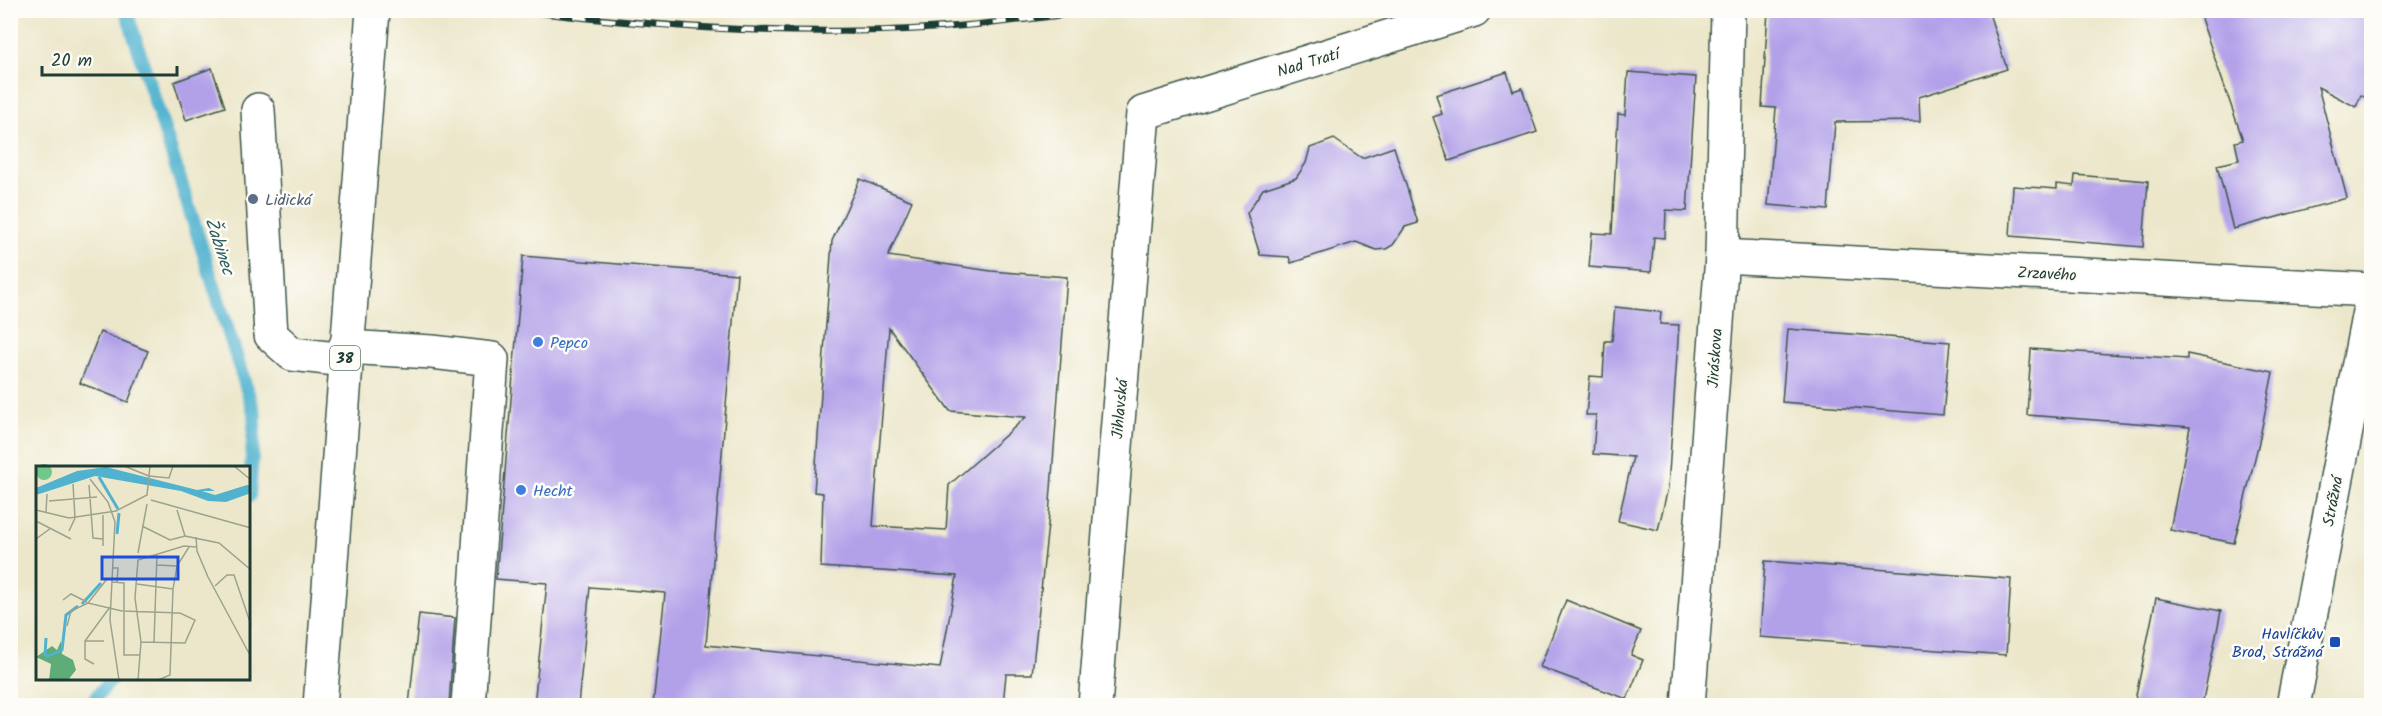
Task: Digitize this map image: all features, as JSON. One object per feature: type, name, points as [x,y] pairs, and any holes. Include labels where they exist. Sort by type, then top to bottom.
[{"type":"street","name":"38","points":[[320,705],[372,10]]},
{"type":"street","name":"Nad Tratí","points":[[1143,113],[1474,10]]},
{"type":"street","name":"Jiráskova","points":[[1688,705],[1722,256],[1728,10]]},
{"type":"street","points":[[258,110],[271,336],[292,354],[432,352],[492,359],[468,705]]},
{"type":"street","name":"Jihlavská","points":[[1095,705],[1143,113]]},
{"type":"street","name":"Zrzavého","points":[[1722,256],[2372,290]]},
{"type":"street","name":"Strážná","points":[[2293,705],[2372,296]]},
{"type":"building","points":[[1768,10],[1988,10],[2007,69],[1919,97],[1920,121],[1835,122],[1828,210],[1768,205],[1776,108],[1762,107]]},
{"type":"building","points":[[2198,10],[2372,10],[2372,101],[2361,95],[2356,107],[2318,87],[2347,198],[2233,229],[2217,165],[2239,160],[2235,142],[2243,140]]},
{"type":"building","points":[[212,68],[225,107],[186,120],[174,82]]},
{"type":"building","points":[[1507,72],[1513,91],[1522,88],[1537,132],[1449,161],[1433,117],[1442,114],[1436,95]]},
{"type":"building","points":[[1628,72],[1696,77],[1687,211],[1666,210],[1665,238],[1654,237],[1651,272],[1589,267],[1592,233],[1612,234],[1618,114],[1625,115]]},
{"type":"building","points":[[1334,139],[1362,158],[1394,147],[1418,223],[1405,227],[1393,245],[1386,249],[1376,250],[1356,242],[1291,263],[1289,257],[1260,255],[1247,213],[1263,189],[1296,178],[1306,163],[1310,148]]},
{"type":"building","points":[[2075,175],[2148,181],[2143,247],[2010,236],[2013,186],[2057,189],[2057,184],[2074,186]]},
{"type":"building","points":[[860,179],[912,201],[888,256],[991,271],[1067,277],[1049,515],[1032,674],[1006,674],[1003,705],[653,705],[665,593],[590,587],[578,705],[534,705],[547,583],[496,579],[523,256],[737,274],[706,645],[940,668],[957,576],[821,567],[823,493],[814,492],[832,241]],"holes":[[[889,328],[950,411],[1026,417],[949,485],[946,530],[873,526]]]},
{"type":"building","points":[[1615,307],[1661,312],[1660,324],[1679,325],[1668,488],[1658,530],[1618,521],[1633,457],[1593,454],[1596,415],[1586,415],[1590,376],[1603,377],[1605,341],[1612,341]]},
{"type":"building","points":[[1788,329],[1950,342],[1943,415],[1782,402]]},
{"type":"building","points":[[100,332],[148,351],[128,402],[80,383]]},
{"type":"building","points":[[2031,349],[2187,359],[2187,354],[2273,372],[2259,442],[2234,543],[2170,530],[2190,427],[2027,415]]},
{"type":"building","points":[[1765,561],[2011,579],[2006,655],[1760,637]]},
{"type":"building","points":[[2156,598],[2221,611],[2202,705],[2134,705]]},
{"type":"building","points":[[1566,600],[1641,631],[1631,655],[1643,660],[1627,699],[1540,667]]},
{"type":"building","points":[[419,614],[455,618],[449,705],[409,705]]},
{"type":"waterway","name":"Žabinec","points":[[126,10],[255,415],[250,482]]},
{"type":"waterway","name":"Žabinec","points":[[89,706],[110,680]]},
{"type":"railway","points":[[518,10],[602,19],[770,31],[884,31],[1007,21],[1098,10]]},
{"type":"place","name":"Lidická","points":[[253,199]]},
{"type":"place","name":"Pepco","points":[[538,342]]},
{"type":"place","name":"Hecht","points":[[521,490]]},
{"type":"place","name":"Havlíčkův Brod, Strážná","points":[[2335,642]]}]
